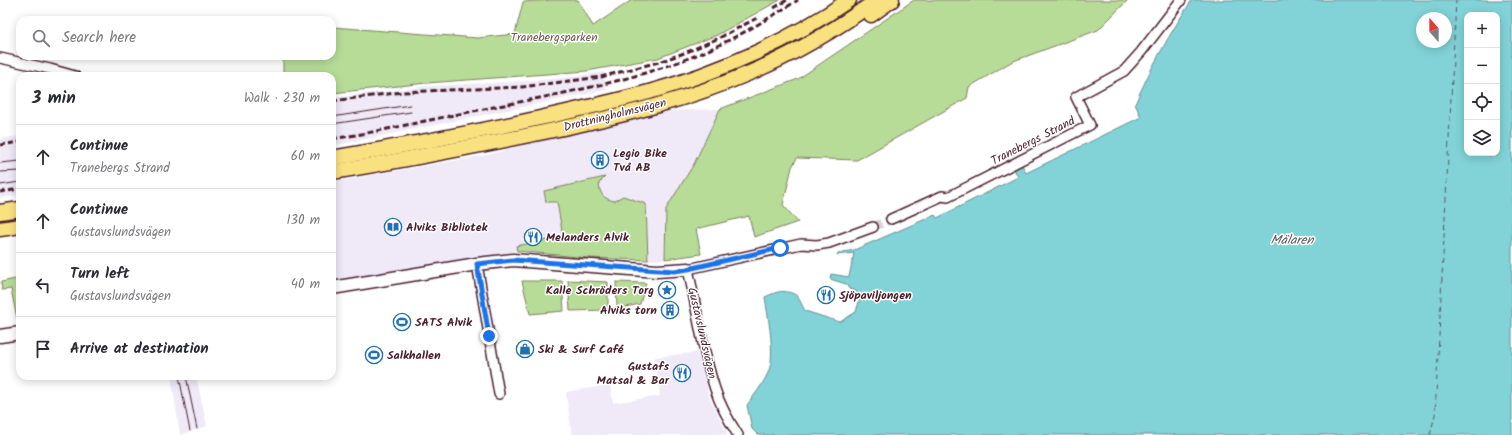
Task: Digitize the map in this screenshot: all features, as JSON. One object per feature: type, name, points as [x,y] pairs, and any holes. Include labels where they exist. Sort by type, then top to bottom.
[{"type":"main road","name":"Drottningholmsvägen","points":[[336,157],[492,128],[650,92],[693,78],[749,55],[797,32],[848,0]]},
{"type":"main road","name":"Drottningholmsvägen","points":[[336,171],[423,157],[493,143],[654,107],[700,93],[753,72],[800,49],[846,22],[877,0]]},
{"type":"main road","points":[[800,49],[838,35],[865,19],[892,0]]},
{"type":"main road","points":[[0,212],[16,210]]},
{"type":"main road","points":[[0,229],[16,227]]},
{"type":"street","name":"Tranebergs Strand","points":[[891,219],[942,196],[948,197],[1090,125],[1076,97],[1124,71],[1141,52],[1181,0]]},
{"type":"street","points":[[0,58],[61,72]]},
{"type":"street","points":[[336,287],[477,264],[513,260],[657,271],[688,269],[801,244],[817,245],[829,243],[873,227]]},
{"type":"street","points":[[477,264],[499,394]]},
{"type":"street","name":"Gustavslundsvägen","points":[[688,269],[697,319],[715,390],[730,423],[738,435]]},
{"type":"street","points":[[0,336],[16,334]]},
{"type":"shaded area","points":[[604,72],[606,90],[336,145],[336,98],[429,86],[564,78]]},
{"type":"shaded area","points":[[720,109],[694,164],[666,209],[665,259],[648,260],[588,258],[517,251],[336,280],[336,181],[482,156],[666,111]]},
{"type":"shaded area","points":[[16,137],[16,196],[0,198],[0,139]]},
{"type":"shaded area","points":[[701,352],[708,395],[728,435],[572,435],[566,392],[610,385],[613,403],[660,396],[655,357]]},
{"type":"shaded area","points":[[172,380],[197,380],[207,426],[180,435]]},
{"type":"green space","name":"Tranebergsparken","points":[[578,0],[593,26],[632,0],[780,0],[717,35],[658,58],[587,71],[427,83],[336,93],[336,72],[283,72],[283,60],[336,60],[336,27],[478,38],[515,34],[523,2]]},
{"type":"green space","points":[[914,0],[1128,0],[1098,30],[1011,62],[969,87],[967,98],[857,160],[797,158],[792,167],[783,205],[798,222],[754,237],[749,216],[696,229],[701,254],[665,259],[666,209],[694,164],[720,109],[798,79]]},
{"type":"green space","points":[[605,177],[599,183],[601,193],[607,199],[614,201],[623,196],[646,204],[648,260],[588,258],[517,251],[516,246],[563,237],[557,202],[546,202],[544,191]]},
{"type":"green space","points":[[16,279],[16,314],[11,289],[2,290],[1,282]]},
{"type":"green space","points":[[568,280],[608,282],[608,310],[570,311]]},
{"type":"green space","points":[[522,281],[562,281],[564,311],[530,314]]},
{"type":"green space","points":[[616,282],[646,283],[640,304],[617,309]]},
{"type":"water","name":"Mälaren","points":[[1192,0],[1512,0],[1512,435],[758,435],[752,429],[747,405],[765,379],[771,362],[771,337],[765,297],[774,293],[792,293],[797,295],[805,311],[840,322],[856,312],[860,298],[856,291],[849,289],[846,284],[830,279],[831,274],[849,277],[854,253],[837,255],[838,253],[854,250],[935,215],[937,218],[1018,177],[1013,167],[1021,163],[1026,173],[1141,117],[1135,104],[1154,64]]},
{"type":"ferry route","points":[[1430,435],[1435,415],[1456,0]]},
{"type":"tunnel","points":[[873,227],[891,219]]},
{"type":"tram line","points":[[336,116],[410,105]]},
{"type":"tram line","points":[[336,123],[411,112]]},
{"type":"tram line","points":[[0,163],[16,161]]},
{"type":"tram line","points":[[0,172],[16,171]]},
{"type":"tram line","points":[[0,185],[16,183]]},
{"type":"tram line","points":[[180,380],[190,431]]},
{"type":"tram line","points":[[187,380],[197,429]]},
{"type":"railway","points":[[774,8],[787,0]]},
{"type":"railway","points":[[336,138],[552,95],[636,76],[689,58],[718,46],[798,0]]},
{"type":"railway","points":[[336,100],[403,92],[522,87],[601,77],[659,62],[687,52],[719,38],[757,18]]},
{"type":"railway","points":[[0,145],[16,143]]},
{"type":"railway","points":[[0,192],[16,190]]},
{"type":"place","name":"Legio Bike Två AB","points":[[600,160]]},
{"type":"place","name":"Alviks Bibliotek","points":[[393,227]]},
{"type":"place","name":"Melanders Alvik","points":[[533,237]]},
{"type":"place","name":"Kalle Schröders Torg","points":[[667,290]]},
{"type":"place","name":"Sjöpaviljongen","points":[[826,295]]},
{"type":"place","name":"Alviks torn","points":[[670,310]]},
{"type":"place","name":"SATS Alvik","points":[[402,322]]},
{"type":"place","name":"Ski & Surf Café","points":[[525,349]]},
{"type":"place","name":"Salkhallen","points":[[374,355]]},
{"type":"place","name":"Gustafs Matsal & Bar","points":[[682,373]]},
{"type":"route","points":[[489,336],[477,264],[513,260],[674,271],[780,248]]}]
